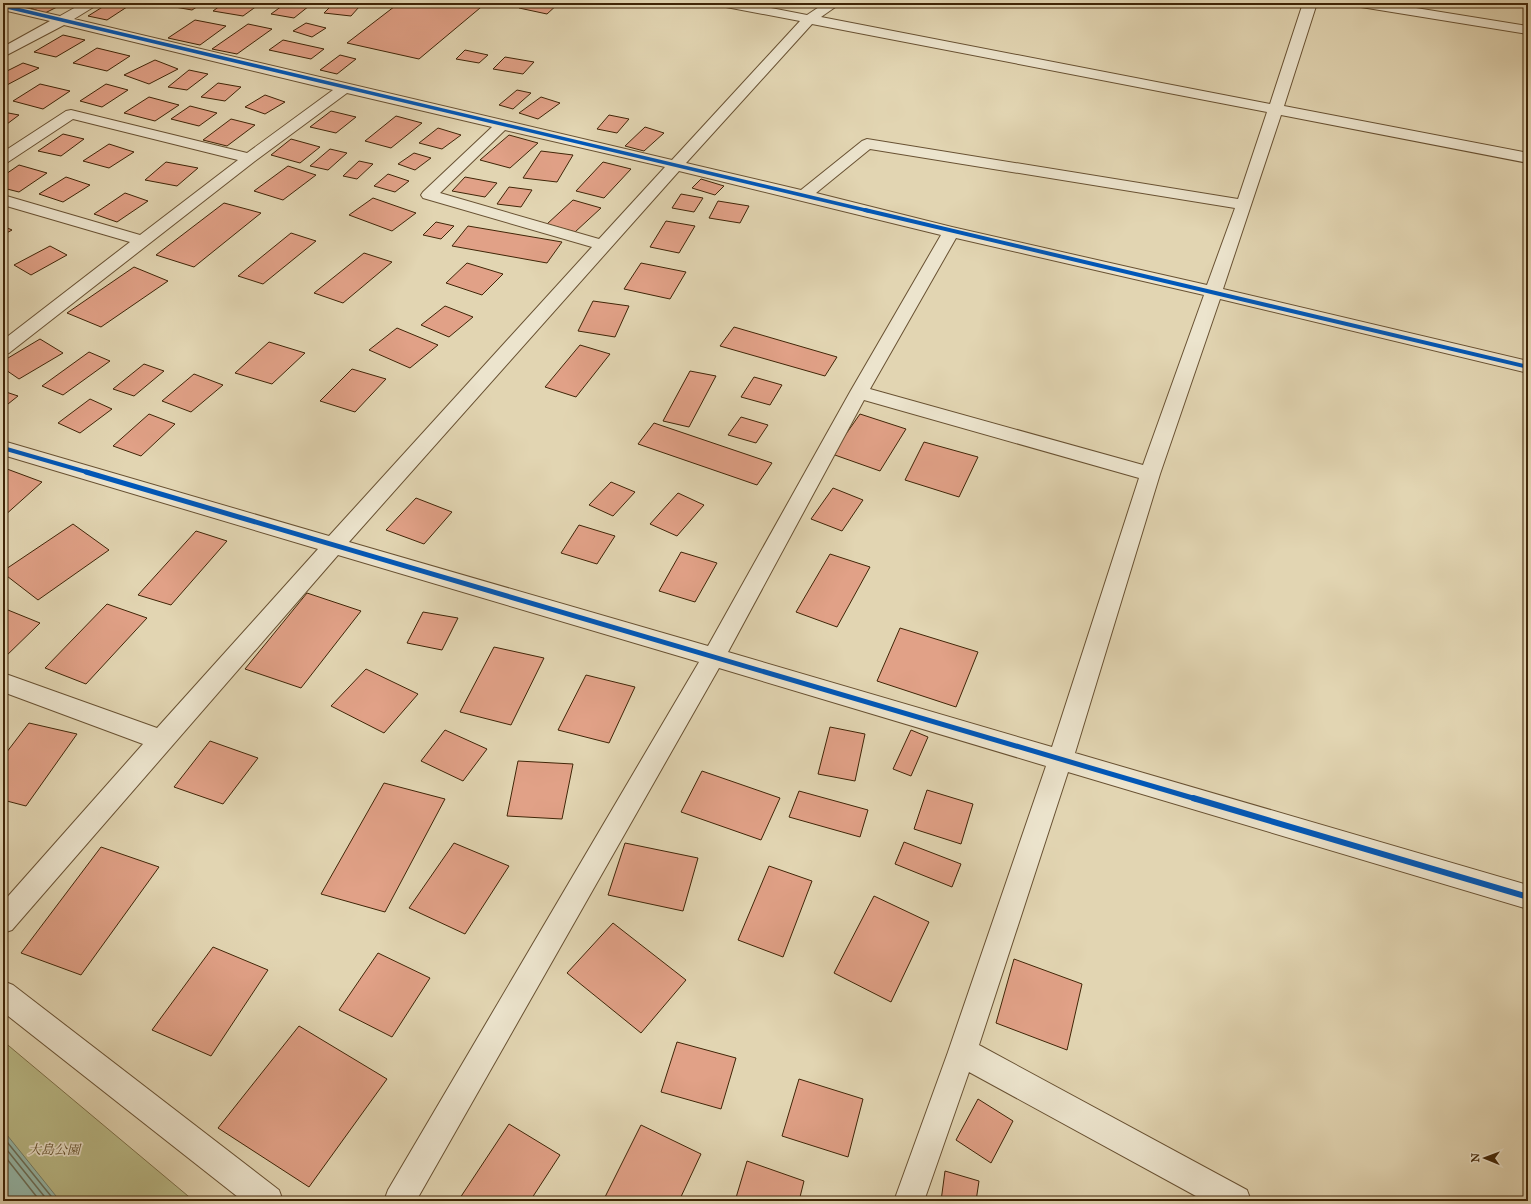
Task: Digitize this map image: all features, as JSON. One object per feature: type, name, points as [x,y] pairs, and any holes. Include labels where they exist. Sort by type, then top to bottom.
[{"type":"street","points":[[3,53],[93,3]]},
{"type":"street","points":[[726,3],[1528,158]]},
{"type":"street","points":[[3,921],[161,740],[674,165],[809,19],[834,3]]},
{"type":"street","points":[[909,1201],[962,1052],[1060,761],[1150,474],[1244,205],[1310,3]]},
{"type":"street","points":[[1361,3],[1528,30]]},
{"type":"street","points":[[3,6],[344,88],[804,195],[951,232],[1214,292],[1528,367]]},
{"type":"street","points":[[3,349],[250,158],[344,88]]},
{"type":"street","points":[[3,159],[71,114],[250,158]]},
{"type":"street","points":[[502,125],[429,195],[603,245]]},
{"type":"street","points":[[804,195],[867,144],[1244,205]]},
{"type":"street","points":[[3,200],[143,241]]},
{"type":"street","points":[[399,1201],[714,657],[859,392],[951,232]]},
{"type":"street","points":[[859,392],[1150,474]]},
{"type":"street","points":[[3,448],[714,657],[1060,761],[1528,897]]},
{"type":"street","points":[[3,682],[161,740]]},
{"type":"street","points":[[3,995],[268,1201]]},
{"type":"street","points":[[962,1052],[1236,1201]]},
{"type":"green space","name":"大島公園","points":[[3,1041],[194,1201],[3,1201]]},
{"type":"water","points":[[3,1130],[60,1201],[3,1201]]},
{"type":"building","points":[[25,3],[65,3],[45,13],[21,5]]},
{"type":"building","points":[[109,3],[133,3],[107,20],[88,16]]},
{"type":"building","points":[[174,3],[203,3],[192,10],[169,6]]},
{"type":"building","points":[[224,3],[261,3],[243,16],[213,11]]},
{"type":"building","points":[[286,3],[309,6],[294,18],[271,14]]},
{"type":"building","points":[[399,3],[486,3],[419,59],[347,43]]},
{"type":"building","points":[[525,3],[559,3],[547,14],[519,8]]},
{"type":"building","points":[[332,5],[359,7],[351,16],[324,13]]},
{"type":"building","points":[[195,20],[226,26],[200,45],[168,38]]},
{"type":"building","points":[[306,23],[326,28],[312,37],[293,31]]},
{"type":"building","points":[[248,24],[272,29],[237,54],[212,49]]},
{"type":"building","points":[[63,35],[85,40],[56,57],[34,52]]},
{"type":"building","points":[[283,40],[324,49],[311,59],[269,50]]},
{"type":"building","points":[[97,48],[130,56],[107,71],[73,63]]},
{"type":"building","points":[[465,50],[488,55],[479,63],[456,59]]},
{"type":"building","points":[[340,55],[356,59],[337,74],[320,70]]},
{"type":"building","points":[[505,57],[534,62],[523,74],[493,69]]},
{"type":"building","points":[[155,60],[178,69],[149,84],[124,75]]},
{"type":"building","points":[[23,63],[39,68],[5,86],[3,85],[3,73]]},
{"type":"building","points":[[189,70],[208,74],[187,90],[168,87]]},
{"type":"building","points":[[218,83],[241,87],[225,101],[201,97]]},
{"type":"building","points":[[40,84],[70,91],[43,109],[13,101]]},
{"type":"building","points":[[106,84],[128,90],[102,107],[80,101]]},
{"type":"building","points":[[517,90],[531,93],[513,109],[499,105]]},
{"type":"building","points":[[265,95],[285,102],[265,114],[245,107]]},
{"type":"building","points":[[149,97],[179,105],[155,121],[124,113]]},
{"type":"building","points":[[541,97],[560,103],[538,119],[519,113]]},
{"type":"building","points":[[190,106],[217,113],[199,126],[171,119]]},
{"type":"building","points":[[331,111],[356,117],[336,133],[310,127]]},
{"type":"building","points":[[3,112],[19,115],[3,127]]},
{"type":"building","points":[[609,115],[629,119],[617,133],[597,129]]},
{"type":"building","points":[[396,116],[422,123],[391,148],[365,141]]},
{"type":"building","points":[[231,119],[255,125],[227,146],[203,140]]},
{"type":"building","points":[[645,127],[664,133],[644,151],[625,146]]},
{"type":"building","points":[[438,128],[461,135],[442,149],[419,143]]},
{"type":"building","points":[[63,134],[84,139],[61,156],[38,151]]},
{"type":"building","points":[[509,135],[538,143],[510,168],[480,160]]},
{"type":"building","points":[[291,139],[320,147],[300,163],[271,155]]},
{"type":"building","points":[[109,144],[134,152],[109,168],[83,161]]},
{"type":"building","points":[[330,149],[347,153],[328,170],[310,166]]},
{"type":"building","points":[[541,151],[573,155],[557,182],[523,178]]},
{"type":"building","points":[[414,153],[431,158],[415,170],[398,164]]},
{"type":"building","points":[[359,161],[373,164],[357,179],[343,176]]},
{"type":"building","points":[[166,162],[198,168],[177,186],[145,180]]},
{"type":"building","points":[[603,162],[631,169],[604,198],[576,191]]},
{"type":"building","points":[[19,165],[47,173],[19,192],[3,188],[3,176]]},
{"type":"building","points":[[288,166],[316,175],[283,200],[254,191]]},
{"type":"building","points":[[388,174],[409,181],[395,192],[374,186]]},
{"type":"building","points":[[66,177],[90,185],[63,202],[39,194]]},
{"type":"building","points":[[465,177],[497,183],[485,197],[452,191]]},
{"type":"building","points":[[701,179],[724,186],[715,195],[692,188]]},
{"type":"building","points":[[509,187],[532,190],[521,207],[497,204]]},
{"type":"building","points":[[125,193],[148,201],[117,222],[94,214]]},
{"type":"building","points":[[681,194],[703,198],[694,212],[672,208]]},
{"type":"building","points":[[373,198],[416,213],[392,231],[349,215]]},
{"type":"building","points":[[573,200],[601,208],[575,232],[547,224]]},
{"type":"building","points":[[718,201],[749,206],[740,223],[709,218]]},
{"type":"building","points":[[224,203],[261,213],[194,267],[156,255]]},
{"type":"building","points":[[666,221],[695,226],[679,253],[650,247]]},
{"type":"building","points":[[436,222],[454,226],[441,239],[423,235]]},
{"type":"building","points":[[3,226],[12,230],[3,235]]},
{"type":"building","points":[[468,226],[562,242],[547,263],[452,246]]},
{"type":"building","points":[[291,233],[316,241],[263,284],[238,276]]},
{"type":"building","points":[[50,246],[67,255],[31,275],[14,265]]},
{"type":"building","points":[[364,253],[392,262],[343,303],[314,293]]},
{"type":"building","points":[[467,263],[503,274],[482,295],[446,283]]},
{"type":"building","points":[[641,263],[686,272],[670,299],[624,289]]},
{"type":"building","points":[[134,267],[168,281],[101,327],[67,313]]},
{"type":"building","points":[[593,301],[629,306],[615,337],[578,331]]},
{"type":"building","points":[[445,306],[473,317],[449,337],[421,325]]},
{"type":"building","points":[[734,327],[837,357],[825,376],[720,346]]},
{"type":"building","points":[[397,328],[438,345],[410,368],[369,350]]},
{"type":"building","points":[[40,339],[63,353],[19,379],[3,368],[3,361]]},
{"type":"building","points":[[269,342],[305,353],[272,384],[235,373]]},
{"type":"building","points":[[580,345],[610,354],[576,397],[545,387]]},
{"type":"building","points":[[89,352],[110,361],[63,395],[42,386]]},
{"type":"building","points":[[144,364],[164,371],[134,396],[113,389]]},
{"type":"building","points":[[352,369],[386,379],[355,412],[320,401]]},
{"type":"building","points":[[690,371],[716,376],[689,427],[663,421]]},
{"type":"building","points":[[194,374],[223,385],[191,412],[162,401]]},
{"type":"building","points":[[754,377],[782,385],[770,405],[741,397]]},
{"type":"building","points":[[3,391],[18,396],[3,408]]},
{"type":"building","points":[[90,399],[112,409],[80,433],[58,423]]},
{"type":"building","points":[[149,414],[175,424],[141,456],[113,446]]},
{"type":"building","points":[[860,414],[906,429],[880,471],[832,454]]},
{"type":"building","points":[[741,417],[768,425],[756,443],[728,435]]},
{"type":"building","points":[[654,423],[772,463],[757,485],[638,444]]},
{"type":"building","points":[[924,442],[978,457],[959,497],[905,480]]},
{"type":"building","points":[[7,469],[42,482],[3,517],[3,472]]},
{"type":"building","points":[[611,482],[635,492],[613,516],[589,505]]},
{"type":"building","points":[[833,488],[863,500],[842,531],[811,519]]},
{"type":"building","points":[[678,493],[704,505],[677,536],[650,524]]},
{"type":"building","points":[[416,498],[452,512],[424,544],[386,530]]},
{"type":"building","points":[[73,524],[109,550],[38,600],[3,573],[3,571]]},
{"type":"building","points":[[579,525],[615,536],[597,564],[561,553]]},
{"type":"building","points":[[196,531],[227,541],[171,605],[138,595]]},
{"type":"building","points":[[681,552],[717,563],[695,602],[659,591]]},
{"type":"building","points":[[830,554],[870,567],[837,627],[796,612]]},
{"type":"building","points":[[307,593],[361,611],[301,688],[245,669]]},
{"type":"building","points":[[107,604],[147,618],[86,684],[45,668]]},
{"type":"building","points":[[3,608],[40,623],[3,659]]},
{"type":"building","points":[[423,612],[458,618],[442,650],[407,643]]},
{"type":"building","points":[[900,628],[978,652],[956,707],[877,681]]},
{"type":"building","points":[[494,647],[544,658],[511,725],[460,712]]},
{"type":"building","points":[[366,669],[418,694],[384,733],[331,706]]},
{"type":"building","points":[[586,675],[635,687],[609,743],[558,730]]},
{"type":"building","points":[[29,723],[77,734],[26,806],[3,800],[3,757]]},
{"type":"building","points":[[830,727],[865,734],[855,781],[818,774]]},
{"type":"building","points":[[445,730],[487,749],[463,781],[421,761]]},
{"type":"building","points":[[911,730],[928,737],[911,776],[893,769]]},
{"type":"building","points":[[210,741],[258,758],[223,804],[174,787]]},
{"type":"building","points":[[518,761],[573,764],[562,819],[507,816]]},
{"type":"building","points":[[702,771],[780,798],[761,840],[681,812]]},
{"type":"building","points":[[384,783],[445,799],[385,912],[321,894]]},
{"type":"building","points":[[927,790],[973,804],[961,844],[914,829]]},
{"type":"building","points":[[799,791],[868,810],[860,837],[789,817]]},
{"type":"building","points":[[904,842],[961,864],[952,887],[895,864]]},
{"type":"building","points":[[454,843],[509,866],[465,934],[409,908]]},
{"type":"building","points":[[625,843],[698,858],[683,911],[608,895]]},
{"type":"building","points":[[101,847],[159,867],[81,975],[21,953]]},
{"type":"building","points":[[769,866],[812,881],[783,957],[738,940]]},
{"type":"building","points":[[874,896],[929,922],[891,1002],[834,973]]},
{"type":"building","points":[[613,923],[686,980],[641,1033],[567,973]]},
{"type":"building","points":[[213,947],[268,970],[211,1056],[152,1030]]},
{"type":"building","points":[[378,953],[430,978],[392,1037],[339,1010]]},
{"type":"building","points":[[1014,959],[1082,984],[1067,1050],[996,1023]]},
{"type":"building","points":[[299,1026],[387,1079],[309,1187],[218,1128]]},
{"type":"building","points":[[677,1042],[736,1058],[721,1109],[661,1092]]},
{"type":"building","points":[[799,1079],[863,1099],[848,1157],[782,1136]]},
{"type":"building","points":[[978,1099],[1013,1121],[991,1163],[956,1140]]},
{"type":"building","points":[[509,1124],[560,1155],[530,1201],[458,1201]]},
{"type":"building","points":[[641,1125],[701,1154],[679,1201],[603,1201]]},
{"type":"building","points":[[747,1161],[804,1181],[799,1201],[735,1201]]},
{"type":"building","points":[[945,1171],[979,1181],[976,1201],[941,1201]]},
{"type":"cycle path","points":[[3,6],[344,88],[804,195],[951,232],[1214,292],[1528,367]]},
{"type":"cycle path","points":[[3,448],[1528,897]]}]
